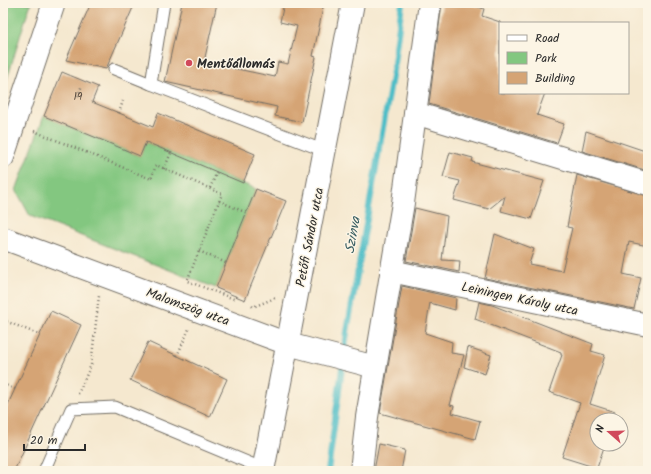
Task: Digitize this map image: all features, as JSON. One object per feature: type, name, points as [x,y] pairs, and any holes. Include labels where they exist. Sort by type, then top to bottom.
[{"type":"street","points":[[3,157],[54,3]]},
{"type":"street","name":"Petőfi Sándor utca","points":[[264,470],[353,3]]},
{"type":"street","points":[[361,471],[366,417],[403,202],[430,3]]},
{"type":"street","points":[[415,113],[648,184]]},
{"type":"street","name":"Malomszög utca","points":[[3,238],[288,344],[375,367]]},
{"type":"street","name":"Leiningen Károly utca","points":[[391,270],[648,325]]},
{"type":"lane","points":[[151,84],[164,3]]},
{"type":"lane","points":[[114,69],[325,151]]},
{"type":"lane","points":[[44,471],[72,409],[115,407],[264,470]]},
{"type":"path","points":[[78,96],[82,85]]},
{"type":"path","points":[[119,113],[123,101]]},
{"type":"path","points":[[28,129],[151,179],[156,165],[222,194],[187,281],[239,301]]},
{"type":"path","points":[[164,169],[171,153]]},
{"type":"path","points":[[210,188],[218,172]]},
{"type":"path","points":[[219,201],[247,213]]},
{"type":"path","points":[[199,251],[226,263]]},
{"type":"path","points":[[72,409],[91,364],[102,274]]},
{"type":"path","points":[[246,304],[253,307],[281,296]]},
{"type":"path","points":[[177,356],[198,310]]},
{"type":"path","points":[[3,320],[40,335]]},
{"type":"path","points":[[3,384],[15,389]]},
{"type":"green space","points":[[3,3],[31,3],[3,92]]},
{"type":"green space","points":[[44,116],[140,156],[146,142],[256,189],[216,288],[30,216],[16,190]]},
{"type":"building","points":[[91,3],[135,3],[106,69],[66,60]]},
{"type":"building","name":"Mentőállomás","points":[[182,3],[217,3],[204,62],[275,77],[278,62],[288,64],[297,26],[280,22],[284,3],[324,3],[313,56],[316,57],[302,122],[275,116],[277,107],[165,82]]},
{"type":"building","points":[[442,3],[467,3],[484,9],[482,16],[500,22],[499,94],[545,94],[537,115],[564,124],[557,143],[429,104]]},
{"type":"building","points":[[62,72],[98,87],[92,102],[153,127],[158,113],[255,154],[243,183],[146,142],[140,156],[44,116]]},
{"type":"building","points":[[586,131],[648,152],[648,171],[582,151]]},
{"type":"building","points":[[450,152],[473,158],[472,162],[544,181],[531,219],[501,211],[505,196],[489,209],[454,200],[460,181],[443,177]]},
{"type":"building","points":[[577,175],[648,196],[648,246],[629,242],[623,274],[641,278],[634,309],[485,278],[495,234],[534,249],[529,264],[562,271],[572,228],[567,227]]},
{"type":"building","points":[[256,189],[286,201],[245,300],[216,288]]},
{"type":"building","points":[[415,208],[447,216],[442,260],[460,261],[459,272],[406,261]]},
{"type":"building","points":[[402,286],[456,298],[455,310],[430,303],[425,333],[452,342],[451,353],[464,355],[450,405],[454,406],[452,413],[480,421],[475,439],[380,413]]},
{"type":"building","points":[[479,302],[492,305],[593,344],[591,351],[605,355],[590,404],[615,412],[589,412],[589,452],[602,452],[597,468],[562,457],[580,403],[549,392],[562,355],[561,352],[475,319]]},
{"type":"building","points":[[51,311],[81,325],[14,471],[3,471],[3,415]]},
{"type":"building","points":[[148,342],[227,379],[210,417],[130,380]]},
{"type":"building","points":[[468,347],[491,355],[485,374],[464,367]]},
{"type":"building","points":[[379,444],[405,450],[401,471],[374,471]]},
{"type":"waterway","name":"Szinva","points":[[328,471],[347,332],[393,71],[402,3]]},
{"type":"place","name":"Mentőállomás","points":[[189,63]]}]
